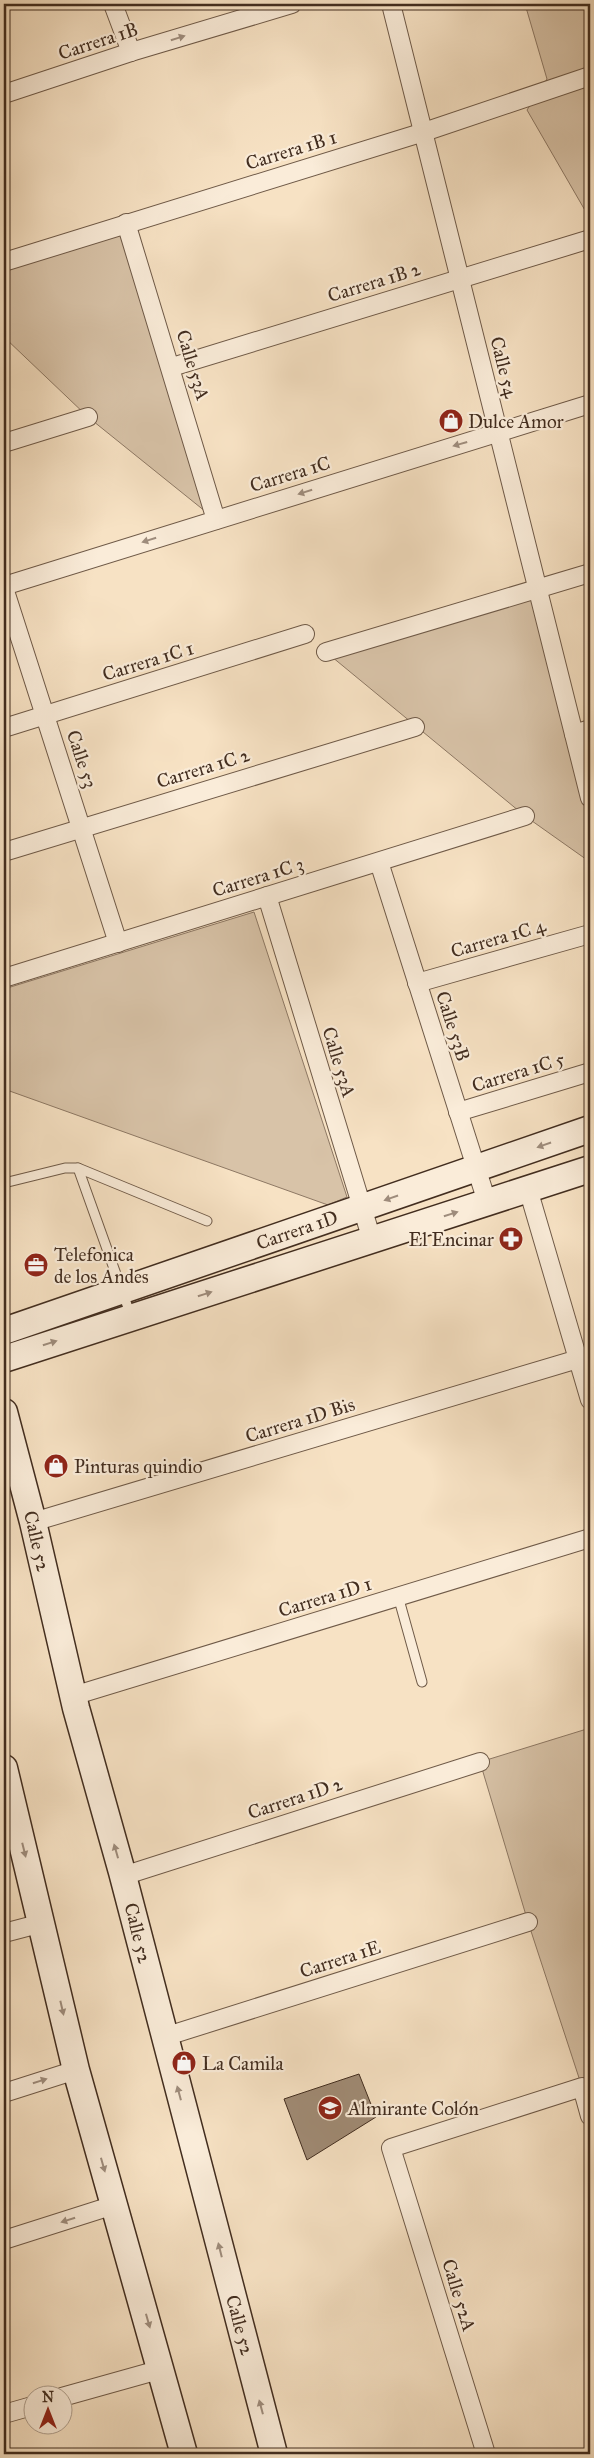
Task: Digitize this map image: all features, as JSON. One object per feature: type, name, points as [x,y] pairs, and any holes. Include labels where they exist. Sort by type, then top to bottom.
[{"type":"main road","name":"Carrera 1D","points":[[4,1331],[590,1129]]},
{"type":"main road","name":"Carrera 1D","points":[[4,1359],[590,1169]]},
{"type":"main road","name":"Calle 52","points":[[4,1412],[33,1522],[73,1696],[123,1876],[274,2454]]},
{"type":"main road","points":[[4,1768],[76,2070],[162,2369],[184,2454]]},
{"type":"street","points":[[113,4],[131,52]]},
{"type":"street","name":"Carrera 1B","points":[[4,94],[131,52],[292,4]]},
{"type":"street","name":"Calle 54","points":[[391,4],[537,589],[582,732],[590,798]]},
{"type":"street","name":"Carrera 1B 1","points":[[4,262],[424,132],[590,76]]},
{"type":"street","name":"Calle 53A","points":[[126,223],[172,367],[216,520]]},
{"type":"street","name":"Carrera 1B 2","points":[[172,367],[590,239]]},
{"type":"street","name":"Carrera 1C","points":[[4,587],[590,404]]},
{"type":"street","points":[[4,442],[88,417]]},
{"type":"street","points":[[326,652],[590,573]]},
{"type":"street","name":"Calle 53","points":[[4,587],[118,943]]},
{"type":"street","name":"Carrera 1C 1","points":[[4,728],[304,634]]},
{"type":"street","name":"Carrera 1C 2","points":[[4,852],[81,827],[415,727]]},
{"type":"street","name":"Carrera 1C 3","points":[[4,978],[525,816]]},
{"type":"street","name":"Calle 53B","points":[[379,862],[487,1202]]},
{"type":"street","name":"Calle 53A","points":[[267,896],[372,1240]]},
{"type":"street","name":"Carrera 1C 4","points":[[417,983],[590,934]]},
{"type":"street","name":"Carrera 1C 5","points":[[458,1112],[590,1072]]},
{"type":"street","points":[[528,1189],[590,1400]]},
{"type":"street","name":"Carrera 1D Bis","points":[[33,1522],[578,1360]]},
{"type":"street","name":"Carrera 1D 1","points":[[73,1696],[590,1538]]},
{"type":"street","name":"Carrera 1D 2","points":[[123,1876],[480,1762]]},
{"type":"street","name":"Carrera 1E","points":[[164,2037],[528,1922]]},
{"type":"street","points":[[4,1933],[42,1923]]},
{"type":"street","points":[[4,2093],[76,2070]]},
{"type":"street","name":"Calle 52A","points":[[486,2454],[392,2148],[582,2087],[590,2116]]},
{"type":"street","points":[[4,2240],[114,2205]]},
{"type":"street","points":[[72,2395],[162,2369]]},
{"type":"street","points":[[4,2414],[22,2409]]},
{"type":"lane","points":[[4,1183],[65,1168],[78,1168],[207,1221]]},
{"type":"lane","points":[[78,1168],[131,1317]]},
{"type":"lane","points":[[398,1596],[422,1682]]},
{"type":"shaded area","points":[[525,4],[590,4],[590,219],[527,110],[547,79]]},
{"type":"shaded area","points":[[126,223],[216,520],[88,417],[4,337],[4,262]]},
{"type":"shaded area","points":[[537,589],[590,798],[590,862],[525,816],[326,652]]},
{"type":"shaded area","points":[[254,912],[347,1197],[328,1205],[4,1089],[4,989]]},
{"type":"shaded area","points":[[590,1728],[590,2085],[582,2087],[528,1922],[480,1762]]},
{"type":"building","name":"Almirante Colón","points":[[359,2074],[376,2117],[307,2160],[284,2099]]},
{"type":"place","name":"Dulce Amor","points":[[451,421]]},
{"type":"place","name":"El Encinar","points":[[511,1239]]},
{"type":"place","name":"Telefonica de los Andes","points":[[36,1265]]},
{"type":"place","name":"Pinturas quindio","points":[[56,1466]]},
{"type":"place","name":"La Camila","points":[[184,2063]]},
{"type":"place","name":"Almirante Colón","points":[[330,2108]]}]
